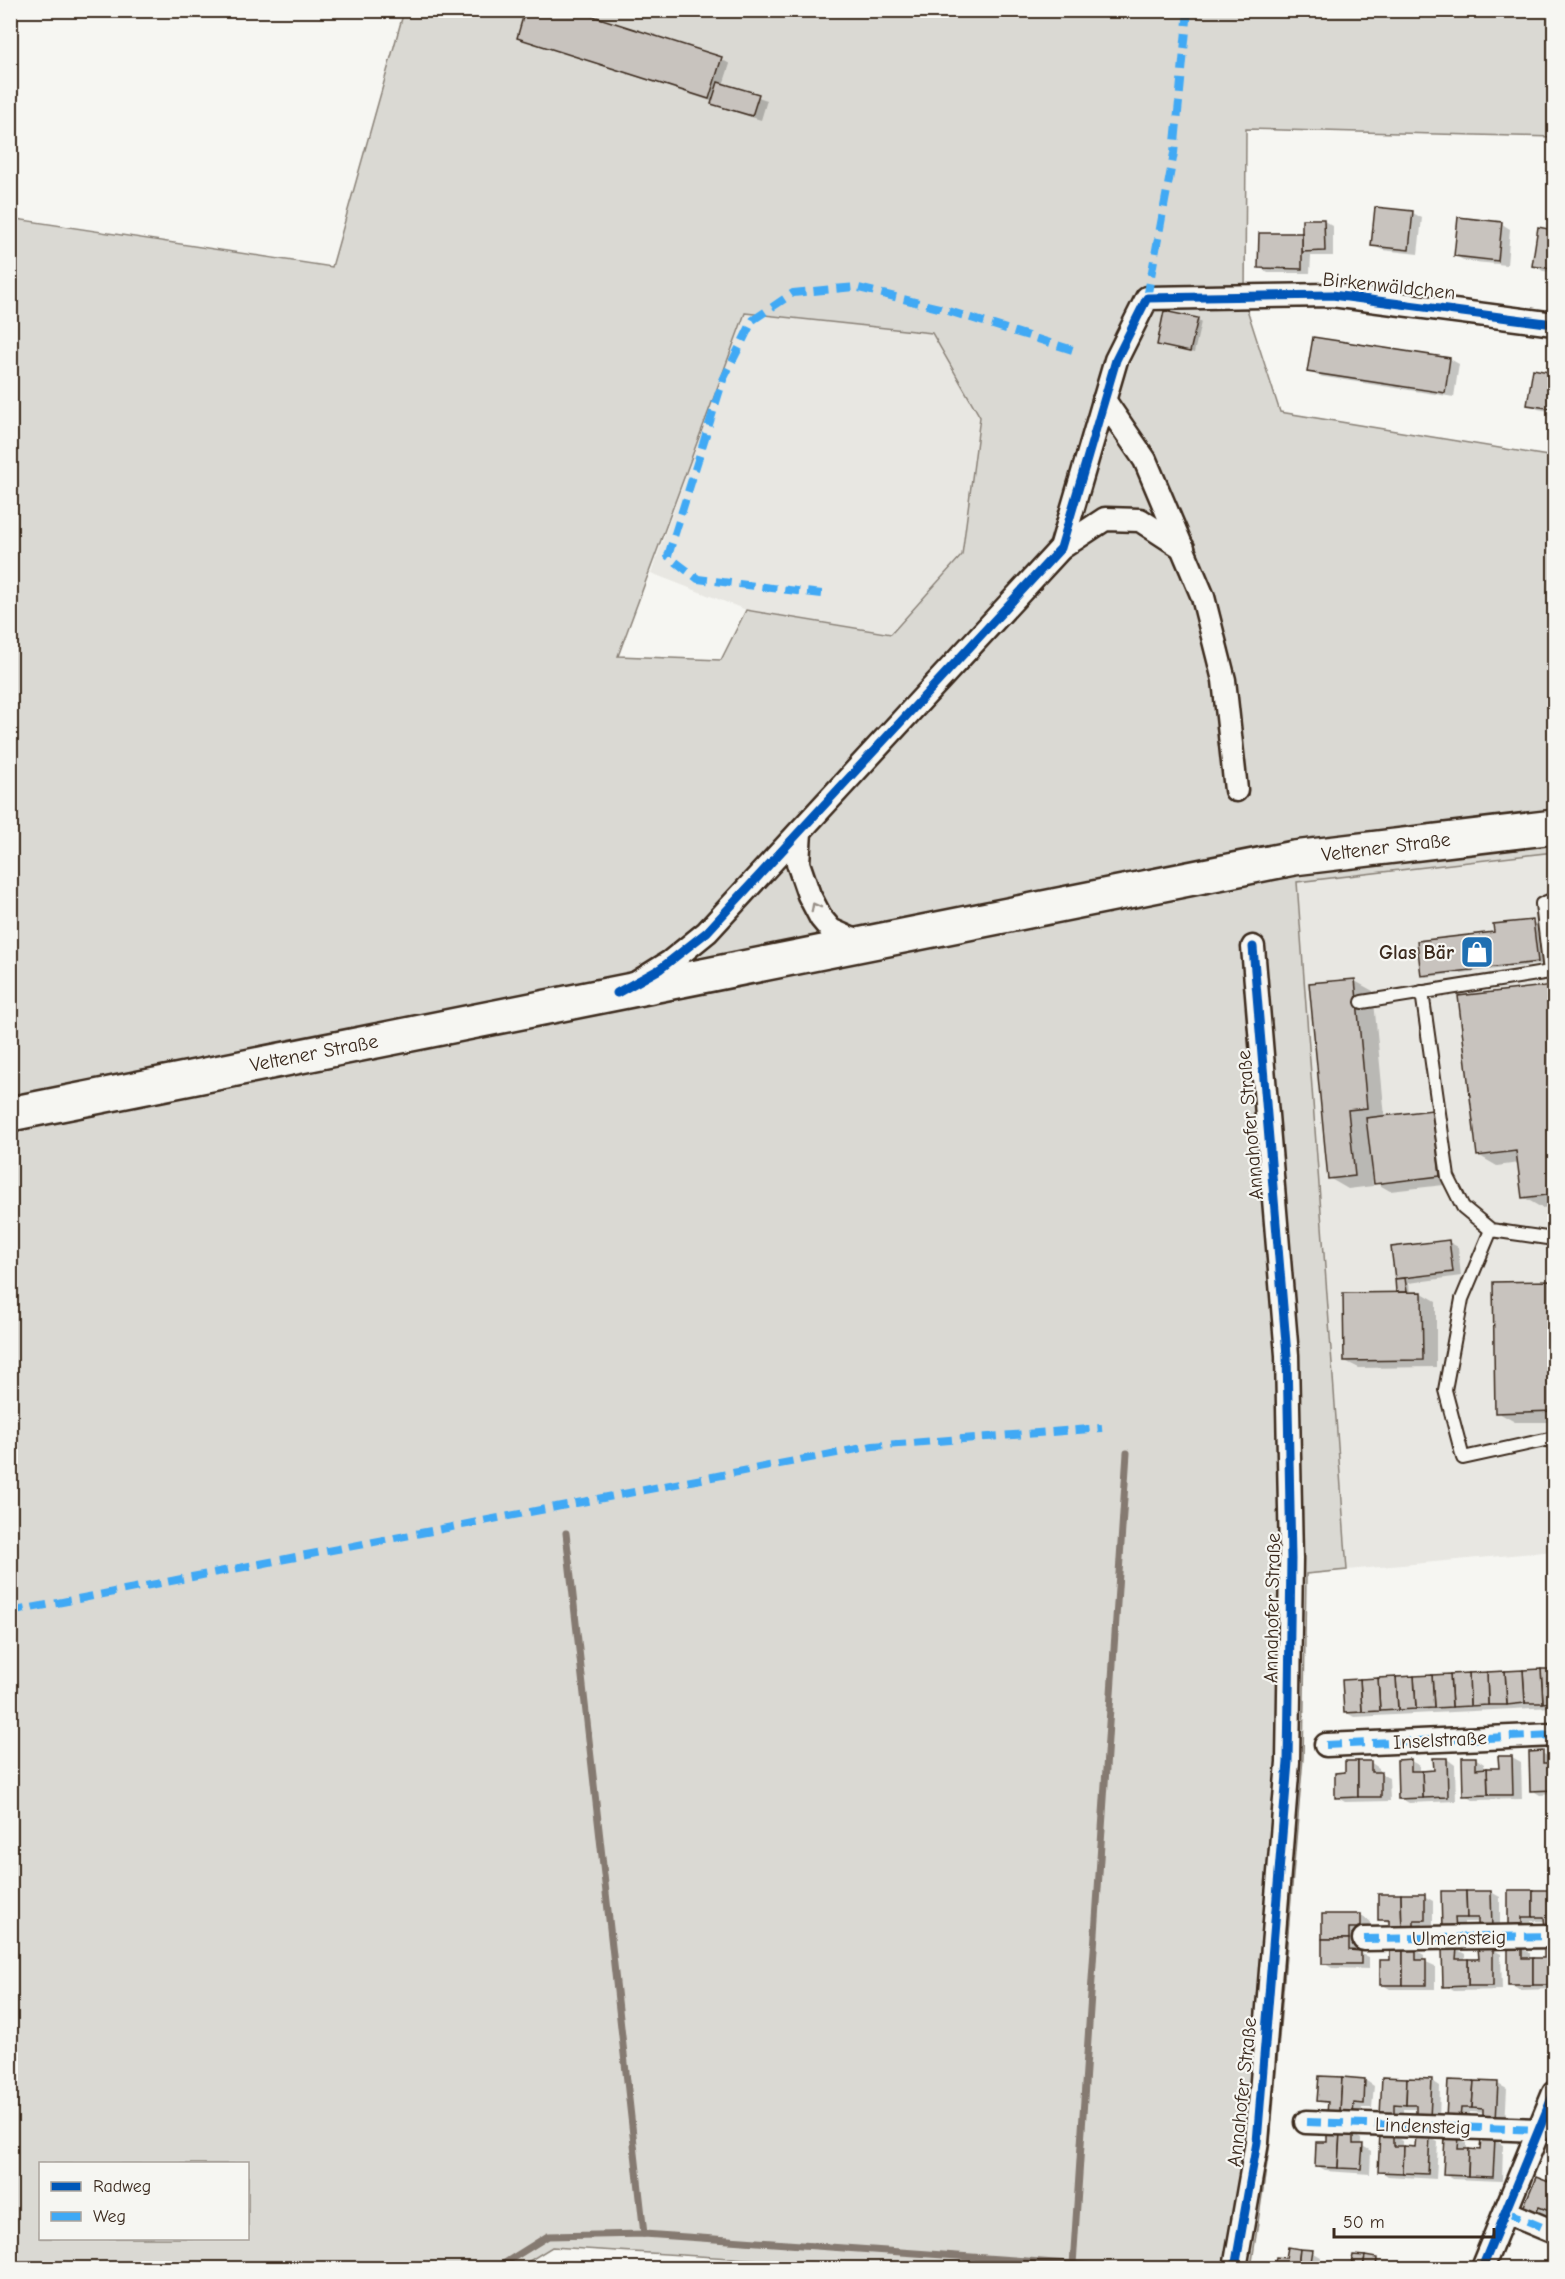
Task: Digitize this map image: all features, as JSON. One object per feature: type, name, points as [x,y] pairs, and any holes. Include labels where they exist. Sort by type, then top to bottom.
[{"type":"main road","name":"Veltener Straße","points":[[10,1114],[617,993],[858,942],[1294,858],[1554,827]]},
{"type":"street","name":"Birkenwäldchen","points":[[1104,400],[1116,360],[1146,298],[1332,295],[1554,324]]},
{"type":"street","points":[[1061,548],[1104,400]]},
{"type":"street","points":[[1104,400],[1145,460],[1203,597],[1224,680],[1236,790]]},
{"type":"street","points":[[617,993],[670,962],[706,932],[1061,548],[1105,519],[1140,520],[1183,548]]},
{"type":"street","points":[[800,832],[798,863],[808,896],[820,918],[831,930],[858,942]]},
{"type":"street","name":"Annahofer Straße","points":[[1235,2268],[1257,2142],[1286,1785],[1291,1559],[1287,1355],[1253,947]]},
{"type":"street","name":"Inselstraße","points":[[1326,1745],[1554,1735]]},
{"type":"street","name":"Ulmensteig","points":[[1364,1940],[1554,1936]]},
{"type":"street","points":[[1482,2268],[1554,2093]]},
{"type":"street","name":"Lindensteig","points":[[1306,2122],[1539,2130]]},
{"type":"street","points":[[1506,2212],[1554,2232]]},
{"type":"lane","points":[[1362,1002],[1550,972],[1542,904],[1554,899]]},
{"type":"lane","points":[[1422,992],[1448,1177],[1463,1207],[1491,1230],[1554,1239]]},
{"type":"lane","points":[[1491,1230],[1462,1299],[1445,1390],[1463,1458],[1554,1438]]},
{"type":"shaded area","points":[[404,11],[1554,11],[1554,137],[1246,129],[1245,303],[1280,412],[1554,457],[1554,852],[1297,882],[1347,1570],[1306,1574],[1303,1758],[1270,2143],[1251,2268],[890,2268],[552,2247],[518,2268],[11,2268],[10,218],[332,267]],"holes":[[[745,313],[932,333],[980,417],[962,555],[891,634],[746,610],[721,660],[618,656]]]},
{"type":"shaded area","points":[[745,313],[932,333],[980,417],[962,555],[891,634],[746,610],[651,573]]},
{"type":"shaded area","points":[[1554,852],[1554,1551],[1347,1570],[1297,882]]},
{"type":"building","points":[[525,10],[574,10],[722,57],[709,99],[517,38]]},
{"type":"building","points":[[718,82],[759,94],[752,116],[711,104]]},
{"type":"building","points":[[1375,207],[1413,211],[1409,250],[1371,246]]},
{"type":"building","points":[[1458,217],[1502,222],[1498,261],[1454,256]]},
{"type":"building","points":[[1302,219],[1324,219],[1325,251],[1302,252]]},
{"type":"building","points":[[1538,227],[1554,230],[1554,269],[1532,266]]},
{"type":"building","points":[[1259,233],[1302,233],[1302,269],[1258,268]]},
{"type":"building","points":[[1164,311],[1198,318],[1190,352],[1157,345]]},
{"type":"building","points":[[1313,337],[1450,358],[1445,393],[1307,372]]},
{"type":"building","points":[[1533,369],[1554,373],[1554,409],[1527,405]]},
{"type":"building","name":"Glas Bär","points":[[1533,920],[1538,962],[1421,976],[1417,941],[1494,932],[1493,924]]},
{"type":"building","points":[[1355,979],[1367,1108],[1348,1110],[1355,1176],[1328,1179],[1309,983]]},
{"type":"building","points":[[1554,985],[1554,1194],[1522,1198],[1516,1151],[1477,1156],[1458,996]]},
{"type":"building","points":[[1432,1110],[1440,1176],[1374,1184],[1366,1118]]},
{"type":"building","points":[[1449,1240],[1453,1272],[1395,1279],[1391,1247]]},
{"type":"building","points":[[1405,1278],[1407,1292],[1396,1292],[1395,1279]]},
{"type":"building","points":[[1554,1281],[1554,1411],[1495,1413],[1493,1282]]},
{"type":"building","points":[[1422,1292],[1423,1360],[1344,1361],[1343,1293]]},
{"type":"building","points":[[1541,1669],[1554,1669],[1554,1702],[1543,1703]]},
{"type":"building","points":[[1541,1669],[1543,1703],[1525,1703],[1523,1670]]},
{"type":"building","points":[[1523,1670],[1525,1703],[1507,1705],[1505,1671]]},
{"type":"building","points":[[1505,1671],[1507,1705],[1488,1705],[1487,1672]]},
{"type":"building","points":[[1487,1672],[1488,1705],[1470,1706],[1469,1673]]},
{"type":"building","points":[[1469,1673],[1470,1706],[1452,1707],[1450,1674]]},
{"type":"building","points":[[1450,1674],[1452,1707],[1434,1708],[1432,1675]]},
{"type":"building","points":[[1432,1675],[1434,1708],[1416,1709],[1414,1676]]},
{"type":"building","points":[[1414,1676],[1416,1709],[1398,1710],[1396,1677]]},
{"type":"building","points":[[1396,1677],[1398,1710],[1380,1711],[1378,1678]]},
{"type":"building","points":[[1378,1678],[1380,1711],[1362,1712],[1360,1679]]},
{"type":"building","points":[[1360,1679],[1362,1712],[1344,1713],[1342,1680]]},
{"type":"building","points":[[1543,1751],[1543,1763],[1554,1763],[1554,1790],[1530,1791],[1529,1752]]},
{"type":"building","points":[[1498,1756],[1512,1756],[1513,1795],[1488,1795],[1487,1768],[1499,1768]]},
{"type":"building","points":[[1462,1757],[1476,1757],[1476,1769],[1487,1768],[1488,1795],[1463,1796]]},
{"type":"building","points":[[1433,1758],[1447,1758],[1448,1797],[1423,1798],[1422,1771],[1434,1770]]},
{"type":"building","points":[[1411,1759],[1411,1771],[1422,1771],[1423,1798],[1398,1799],[1397,1760]]},
{"type":"building","points":[[1345,1761],[1358,1761],[1358,1797],[1335,1798],[1335,1773],[1345,1772]]},
{"type":"building","points":[[1358,1761],[1371,1761],[1371,1772],[1381,1772],[1381,1797],[1358,1797]]},
{"type":"building","points":[[1508,1890],[1533,1890],[1533,1917],[1522,1917],[1522,1929],[1508,1929]]},
{"type":"building","points":[[1533,1890],[1554,1890],[1554,1929],[1545,1929],[1544,1917],[1533,1917]]},
{"type":"building","points":[[1441,1891],[1466,1891],[1467,1918],[1455,1918],[1456,1930],[1442,1930]]},
{"type":"building","points":[[1466,1891],[1491,1891],[1492,1929],[1478,1930],[1478,1918],[1467,1918]]},
{"type":"building","points":[[1378,1894],[1401,1894],[1402,1931],[1389,1931],[1389,1920],[1378,1920]]},
{"type":"building","points":[[1401,1894],[1425,1894],[1425,1920],[1414,1920],[1414,1931],[1402,1931]]},
{"type":"building","points":[[1322,1914],[1361,1914],[1361,1928],[1349,1928],[1349,1939],[1322,1939]]},
{"type":"building","points":[[1322,1939],[1349,1939],[1349,1950],[1361,1951],[1361,1964],[1322,1964]]},
{"type":"building","points":[[1522,1946],[1522,1958],[1533,1958],[1533,1985],[1508,1985],[1508,1947]]},
{"type":"building","points":[[1544,1946],[1554,1946],[1554,1985],[1533,1985],[1533,1958],[1544,1958]]},
{"type":"building","points":[[1478,1947],[1493,1947],[1493,1986],[1468,1986],[1468,1959],[1479,1959]]},
{"type":"building","points":[[1442,1948],[1457,1948],[1456,1959],[1468,1959],[1468,1986],[1443,1987]]},
{"type":"building","points":[[1390,1949],[1403,1949],[1403,1985],[1380,1985],[1380,1960],[1390,1960]]},
{"type":"building","points":[[1403,1949],[1416,1949],[1416,1960],[1426,1960],[1426,1985],[1403,1985]]},
{"type":"building","points":[[1319,2076],[1342,2077],[1340,2114],[1327,2113],[1328,2102],[1317,2101]]},
{"type":"building","points":[[1342,2077],[1365,2079],[1364,2104],[1354,2103],[1353,2114],[1340,2114]]},
{"type":"building","points":[[1382,2077],[1407,2078],[1406,2105],[1394,2104],[1394,2116],[1380,2115]]},
{"type":"building","points":[[1407,2078],[1432,2079],[1430,2118],[1416,2117],[1416,2105],[1406,2105]]},
{"type":"building","points":[[1448,2080],[1474,2081],[1472,2108],[1461,2108],[1460,2119],[1446,2119]]},
{"type":"building","points":[[1474,2081],[1498,2082],[1496,2121],[1483,2121],[1483,2109],[1472,2108]]},
{"type":"building","points":[[1327,2131],[1340,2132],[1338,2168],[1315,2167],[1316,2142],[1327,2142]]},
{"type":"building","points":[[1340,2132],[1353,2133],[1353,2144],[1363,2144],[1361,2169],[1338,2168]]},
{"type":"building","points":[[1380,2133],[1393,2134],[1393,2146],[1404,2146],[1403,2173],[1378,2172]]},
{"type":"building","points":[[1416,2135],[1430,2136],[1428,2174],[1403,2173],[1404,2146],[1415,2147]]},
{"type":"building","points":[[1445,2136],[1459,2137],[1458,2149],[1469,2149],[1468,2176],[1443,2175]]},
{"type":"building","points":[[1481,2138],[1495,2138],[1493,2177],[1468,2176],[1469,2149],[1480,2150]]},
{"type":"building","points":[[1536,2177],[1554,2184],[1554,2197],[1549,2211],[1539,2207],[1534,2218],[1521,2213]]},
{"type":"building","points":[[1288,2247],[1300,2249],[1298,2268],[1274,2268],[1276,2257],[1286,2258]]},
{"type":"building","points":[[1300,2249],[1313,2250],[1311,2262],[1322,2263],[1321,2268],[1298,2268]]},
{"type":"building","points":[[1353,2255],[1365,2256],[1363,2268],[1340,2268],[1340,2265],[1351,2266]]},
{"type":"building","points":[[1365,2256],[1377,2258],[1376,2268],[1363,2268]]},
{"type":"waterway","points":[[1073,2265],[1127,1453]]},
{"type":"waterway","points":[[566,1533],[644,2234]]},
{"type":"waterway","points":[[497,2268],[548,2236],[644,2234],[1127,2268]]},
{"type":"marked path","points":[[1147,298],[1174,153],[1188,10]]},
{"type":"marked path","points":[[822,594],[698,579],[668,556],[723,380],[753,320],[793,293],[855,287],[939,308],[1076,351]]},
{"type":"marked path","points":[[10,1612],[873,1446],[1102,1428]]},
{"type":"marked path","points":[[1326,1745],[1554,1735]]},
{"type":"marked path","points":[[1364,1939],[1554,1936]]},
{"type":"marked path","points":[[1306,2122],[1539,2130]]},
{"type":"marked path","points":[[1506,2212],[1554,2232]]},
{"type":"cycle path","points":[[617,993],[660,969],[707,932],[1061,548],[1116,360],[1147,298],[1332,295],[1554,324]]},
{"type":"cycle path","points":[[1235,2268],[1257,2142],[1288,1762],[1291,1559],[1287,1355],[1253,947]]},
{"type":"cycle path","points":[[1482,2268],[1554,2093]]},
{"type":"place","name":"Glas Bär","points":[[1477,952]]}]
